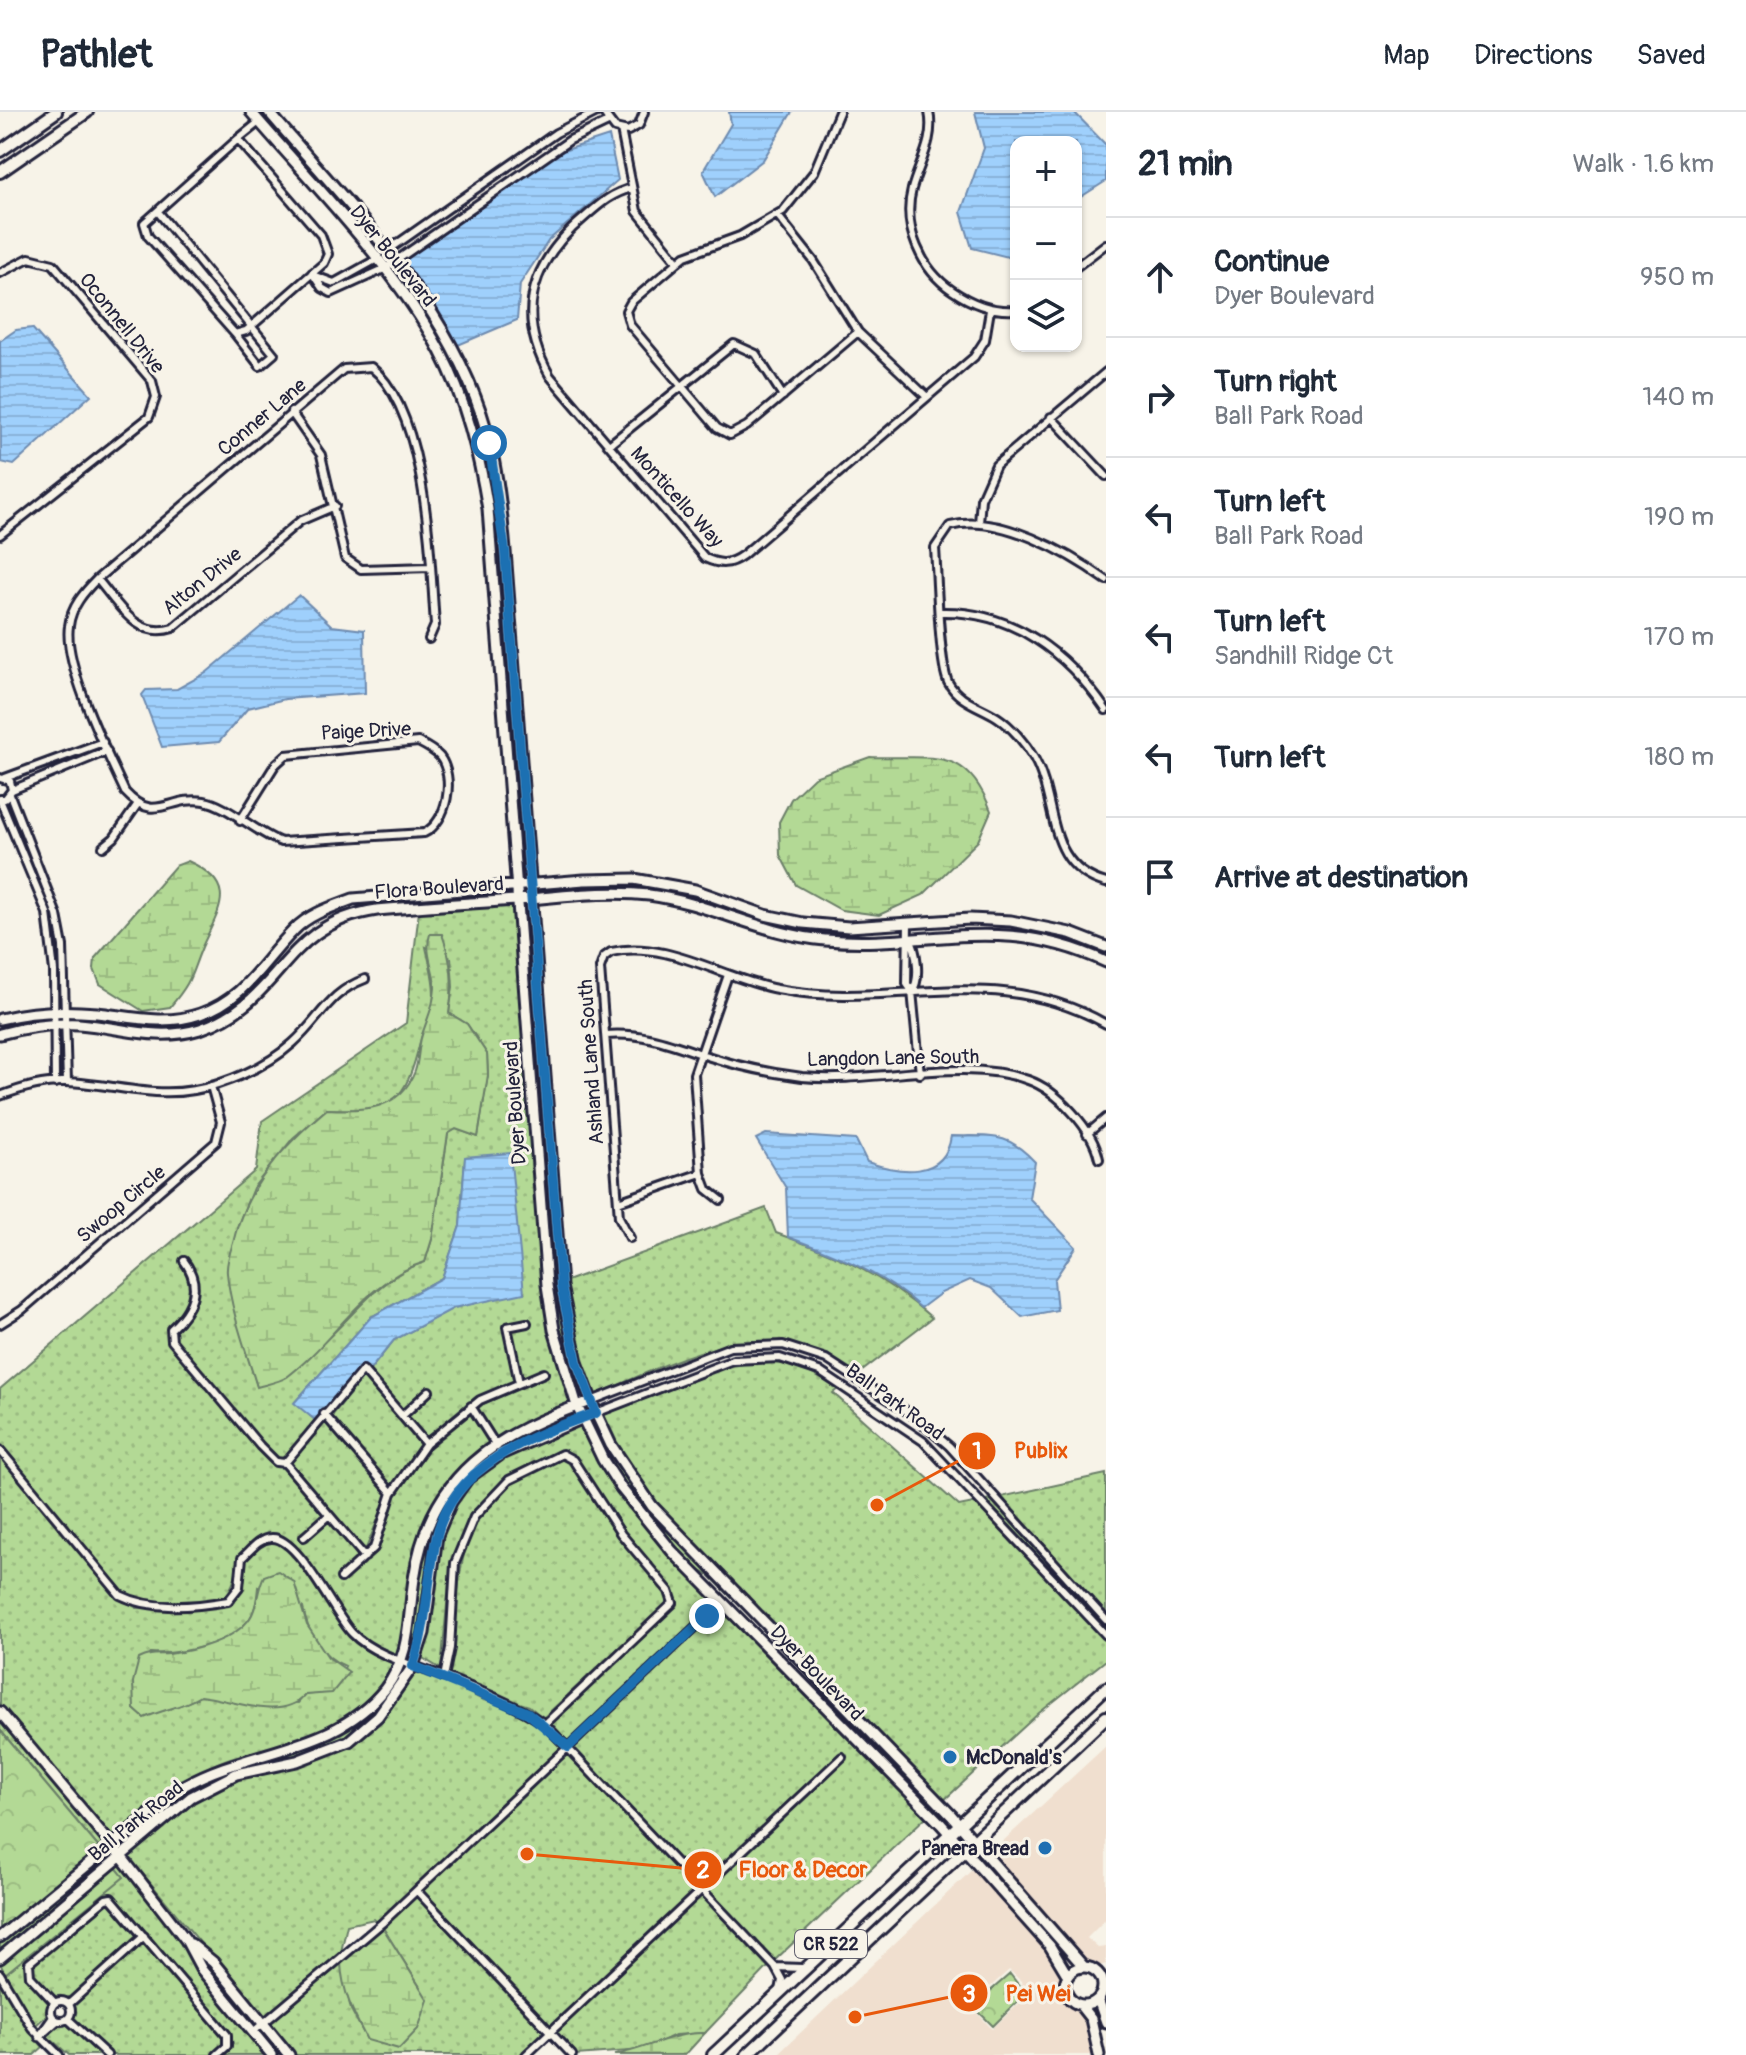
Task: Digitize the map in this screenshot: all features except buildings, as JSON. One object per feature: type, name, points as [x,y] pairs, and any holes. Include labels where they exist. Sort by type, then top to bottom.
[{"type":"main road","points":[[0,151],[56,112]]},
{"type":"main road","points":[[0,172],[87,112]]},
{"type":"main road","name":"CR 522","points":[[713,2055],[1106,1688]]},
{"type":"main road","name":"CR 522","points":[[747,2055],[1106,1717]]},
{"type":"street","name":"Dyer Boulevard","points":[[251,112],[384,269],[424,323],[442,355],[468,418],[488,509],[547,1285],[554,1330],[577,1406],[621,1488],[690,1569],[949,1834],[1050,1946],[1068,1976]]},
{"type":"street","name":"Dyer Boulevard","points":[[269,112],[415,286],[448,338],[481,414],[501,505],[561,1286],[574,1350],[596,1413],[611,1445],[652,1506],[959,1824],[1062,1937],[1084,1967]]},
{"type":"street","points":[[313,275],[334,283],[376,260],[525,155],[600,112],[621,130],[639,125],[644,112]]},
{"type":"street","points":[[839,112],[814,172],[778,216],[740,236],[701,247],[678,262],[631,302],[626,311],[630,325],[717,428],[730,435],[747,426],[858,332]]},
{"type":"street","points":[[929,112],[930,135],[911,191],[909,211],[914,239],[938,280],[962,297],[990,310],[1010,310]]},
{"type":"street","points":[[159,213],[274,354],[260,366],[148,236],[144,223],[152,214],[159,213],[177,190],[259,122]]},
{"type":"street","points":[[313,275],[322,288],[331,293],[384,269],[570,140],[608,122]]},
{"type":"street","points":[[621,130],[632,188],[644,224],[678,262]]},
{"type":"street","points":[[235,334],[251,325],[313,275],[324,263],[328,244],[238,139]]},
{"type":"street","points":[[525,155],[532,167]]},
{"type":"street","name":"Monticello Way","points":[[632,188],[609,196],[565,233],[539,272],[532,295],[531,322],[541,360],[705,558],[718,564],[731,563],[980,350],[990,310]]},
{"type":"street","points":[[447,209],[455,220]]},
{"type":"street","points":[[778,216],[820,270],[858,332],[927,397]]},
{"type":"street","points":[[1082,262],[1106,244]]},
{"type":"street","name":"Oconnell Drive","points":[[0,273],[29,258],[53,264],[152,381],[156,397],[149,417],[0,535]]},
{"type":"street","points":[[609,445],[734,344],[756,354],[783,396]]},
{"type":"street","name":"Conner Lane","points":[[103,742],[69,645],[69,627],[74,609],[97,579],[344,369],[371,367],[385,378],[400,408],[417,461],[435,625],[429,639]]},
{"type":"street","points":[[979,523],[981,499],[996,465],[1106,372]]},
{"type":"street","points":[[291,412],[321,455],[335,506],[340,546],[353,566],[371,570],[431,567]]},
{"type":"street","points":[[1051,417],[1106,476]]},
{"type":"street","name":"Alton Drive","points":[[97,579],[139,628],[157,633],[173,628],[300,521],[335,506]]},
{"type":"street","points":[[1106,580],[1055,548],[979,523],[950,526],[935,548],[947,681],[969,703],[998,718],[1033,756],[1046,785],[1059,847],[1084,872],[1106,883]]},
{"type":"street","points":[[940,612],[967,611],[1003,620],[1035,637],[1064,658],[1087,682],[1106,710]]},
{"type":"street","points":[[496,621],[512,643]]},
{"type":"street","points":[[67,1082],[64,970],[57,915],[11,793],[2,777],[103,742],[125,792],[137,805],[103,847]]},
{"type":"street","name":"Paige Drive","points":[[137,805],[158,809],[185,800],[207,801],[240,821],[265,836],[297,843],[424,833],[434,828],[446,811],[444,766],[431,748],[418,742],[295,752],[275,765],[240,821]]},
{"type":"street","points":[[55,1083],[54,971],[47,913],[0,800],[107,751]]},
{"type":"street","points":[[34,881],[43,878]]},
{"type":"street","name":"Flora Boulevard","points":[[0,1019],[65,1011],[165,1021],[191,1017],[236,996],[296,928],[323,910],[353,899],[530,885],[634,879],[695,890],[765,915],[803,923],[849,927],[1011,921],[1060,931],[1106,947]]},
{"type":"street","name":"Flora Boulevard","points":[[0,1034],[54,1025],[146,1035],[198,1030],[250,1003],[301,943],[336,920],[377,910],[531,898],[610,893],[649,895],[686,902],[761,928],[806,938],[848,941],[977,933],[1013,935],[1065,947],[1106,962]]},
{"type":"street","points":[[908,923],[909,937],[914,945],[917,984],[912,991]]},
{"type":"street","points":[[909,937],[905,946],[907,984],[912,991],[920,1074]]},
{"type":"street","name":"Ashland Lane South","points":[[630,1238],[621,1223],[618,1202],[600,968],[602,960],[611,952],[671,956],[728,975],[814,994],[852,996],[986,988],[1023,993],[1061,1003],[1106,1024]]},
{"type":"street","points":[[906,961],[915,961]]},
{"type":"street","points":[[54,971],[64,970]]},
{"type":"street","points":[[721,1200],[707,1189],[701,1173],[694,1081],[699,1053],[728,975]]},
{"type":"street","points":[[0,1096],[67,1082],[148,1094],[211,1086],[273,1058],[294,1042],[334,994],[365,979]]},
{"type":"street","name":"Langdon Lane South","points":[[606,1035],[648,1036],[755,1069],[805,1077],[872,1078],[979,1071],[1024,1078],[1049,1090],[1087,1134],[1099,1159]]},
{"type":"street","points":[[54,1058],[66,1057]]},
{"type":"street","name":"Swoop Circle","points":[[0,1324],[22,1310],[211,1148],[221,1131],[211,1086]]},
{"type":"street","points":[[1087,1134],[1106,1118]]},
{"type":"street","points":[[618,1202],[701,1173]]},
{"type":"street","points":[[184,1261],[193,1272],[192,1301],[190,1309],[171,1329],[172,1341],[260,1446],[276,1462],[285,1463],[365,1557]]},
{"type":"street","points":[[519,1383],[507,1327],[527,1323]]},
{"type":"street","points":[[780,1358],[783,1345]]},
{"type":"street","name":"Ball Park Road","points":[[0,1937],[185,1785],[216,1768],[335,1732],[359,1716],[387,1688],[401,1660],[412,1618],[414,1579],[425,1534],[437,1502],[469,1462],[495,1444],[577,1406],[681,1363],[730,1347],[783,1345],[826,1359],[932,1431],[1003,1503],[1106,1620]]},
{"type":"street","name":"Ball Park Road","points":[[0,1958],[191,1797],[236,1774],[297,1761],[349,1741],[378,1716],[413,1666],[424,1633],[437,1535],[451,1502],[468,1478],[501,1454],[583,1418],[733,1360],[780,1358],[833,1379],[923,1441],[1106,1635]]},
{"type":"street","points":[[681,1363],[687,1376]]},
{"type":"street","points":[[285,1463],[363,1370],[426,1444]]},
{"type":"street","points":[[341,1578],[374,1548],[392,1493],[426,1444],[471,1406],[544,1373]]},
{"type":"street","points":[[402,1416],[429,1391]]},
{"type":"street","points":[[471,1406],[501,1454]]},
{"type":"street","points":[[324,1414],[392,1493]]},
{"type":"street","points":[[0,1450],[120,1595],[139,1604],[201,1605],[228,1601],[239,1587],[242,1558],[260,1541],[275,1537],[285,1542],[312,1573],[353,1635],[413,1666],[506,1702],[545,1724],[775,1967],[782,1980],[780,1993]]},
{"type":"street","points":[[444,1677],[450,1648],[455,1563],[474,1517],[509,1480],[562,1454],[573,1460],[621,1534],[669,1591],[673,1603],[545,1724]]},
{"type":"street","points":[[304,1537],[329,1515]]},
{"type":"street","points":[[690,1569],[708,1578],[769,1641],[787,1648]]},
{"type":"street","points":[[253,2032],[417,1891],[707,1616]]},
{"type":"street","points":[[787,1667],[798,1666],[846,1716],[860,1722]]},
{"type":"street","points":[[0,1712],[112,1844],[186,1940],[202,1970],[272,2055]]},
{"type":"street","points":[[526,2055],[842,1757]]},
{"type":"street","points":[[417,1891],[572,2055]]},
{"type":"street","points":[[40,2035],[55,2019],[55,2003],[30,1976],[29,1963],[111,1898],[227,2035],[227,2046],[217,2055]]},
{"type":"street","points":[[69,2004],[144,1936]]},
{"type":"street","points":[[186,1940],[213,1962],[289,2055]]},
{"type":"street","points":[[775,1967],[794,1971],[809,1965]]},
{"type":"street","points":[[1099,2055],[1091,2019],[1080,2005],[1070,2000],[1065,1990],[1068,1976],[1084,1967],[1101,1970],[1104,1982],[1098,1999],[1106,2022]]},
{"type":"street","points":[[0,1974],[40,2035],[59,2055]]},
{"type":"street","points":[[1080,2005],[1098,1999]]},
{"type":"street","points":[[55,2003],[64,2001],[69,2004],[72,2012],[68,2019]]},
{"type":"street","points":[[55,2019],[68,2019],[107,2055]]},
{"type":"shaded area","points":[[1106,1746],[1106,1919],[1087,1938],[1098,1948],[1106,1947],[1106,1964],[1096,1967],[1086,1964],[1064,1935],[989,1854]]},
{"type":"shaded area","points":[[973,1869],[1047,1948],[1063,1977],[1062,1991],[1068,2003],[1087,2020],[1095,2055],[777,2055]],"holes":[[[1009,1970],[1021,1981],[1024,1999],[992,2029],[970,2005]]]},
{"type":"green space","points":[[870,757],[928,757],[958,765],[970,774],[981,789],[991,811],[978,841],[923,895],[879,915],[841,910],[796,885],[780,855],[779,822],[791,799],[814,777]]},
{"type":"green space","points":[[188,861],[215,879],[220,889],[219,909],[183,990],[170,1007],[143,1011],[100,984],[94,969],[95,958],[175,866]]},
{"type":"green space","points":[[528,903],[557,1286],[563,1326],[586,1398],[579,1401],[558,1330],[550,1285],[522,904]]},
{"type":"green space","points":[[514,904],[550,1331],[572,1403],[496,1439],[476,1407],[548,1376],[545,1369],[522,1378],[512,1330],[531,1326],[529,1319],[506,1324],[504,1328],[515,1381],[466,1404],[426,1438],[408,1416],[434,1391],[429,1386],[402,1410],[369,1371],[394,1340],[453,1308],[524,1292],[465,1158],[460,1226],[442,1278],[371,1317],[295,1402],[315,1420],[282,1460],[282,1465],[324,1514],[299,1537],[304,1542],[329,1520],[360,1556],[336,1577],[341,1583],[377,1550],[395,1496],[429,1446],[470,1411],[490,1443],[463,1465],[444,1488],[431,1512],[415,1565],[399,1655],[370,1642],[355,1631],[299,1551],[285,1539],[271,1535],[248,1546],[225,1597],[159,1602],[122,1592],[0,1444],[0,1389],[256,1170],[262,1121],[406,1023],[419,911]],"holes":[[[426,947],[451,958],[453,987],[449,1013],[467,1024],[487,1054],[488,1075],[478,1137],[456,1129],[448,1133],[432,1239],[425,1262],[392,1278],[304,1359],[257,1386],[234,1310],[237,1227],[253,1188],[293,1138],[327,1109],[350,1110],[382,1105],[402,1090],[433,1006],[433,981]]]},
{"type":"green space","points":[[430,934],[442,934],[448,954],[452,983],[449,1013],[467,1024],[487,1054],[488,1075],[478,1137],[456,1129],[448,1134],[432,1239],[425,1262],[385,1282],[287,1377],[257,1387],[235,1316],[227,1273],[228,1258],[239,1222],[269,1168],[296,1137],[327,1109],[354,1110],[379,1106],[400,1094],[408,1084],[416,1067],[434,995],[435,981],[428,948]]},
{"type":"green space","points":[[766,1208],[776,1233],[858,1267],[896,1289],[932,1318],[857,1375],[823,1355],[790,1344],[757,1341],[725,1345],[693,1354],[593,1396],[581,1362],[564,1282]]},
{"type":"green space","points":[[758,1361],[797,1366],[839,1388],[833,1393],[959,1506],[978,1502],[1106,1640],[1106,1660],[1039,1713],[943,1801],[654,1504],[614,1443],[601,1416],[713,1370]]},
{"type":"green space","points":[[364,1376],[421,1443],[391,1487],[331,1417]]},
{"type":"green space","points":[[594,1418],[631,1480],[674,1536],[773,1639],[710,1576],[692,1566],[624,1486],[588,1420]]},
{"type":"green space","points":[[326,1422],[388,1494],[365,1551],[290,1463]]},
{"type":"green space","points":[[581,1423],[618,1490],[669,1553],[928,1815],[774,1961],[707,1890],[847,1757],[842,1752],[702,1884],[574,1747],[712,1617],[707,1611],[568,1742],[550,1724],[676,1602],[672,1589],[624,1532],[576,1458],[560,1451],[507,1476],[470,1515],[451,1562],[441,1669],[421,1657],[440,1541],[447,1517],[459,1497],[475,1479],[494,1465]]},
{"type":"green space","points":[[494,1450],[496,1452],[470,1475],[452,1498],[440,1522],[413,1655],[407,1656],[420,1561],[433,1524],[452,1490]]},
{"type":"green space","points":[[0,1455],[117,1597],[137,1608],[201,1609],[229,1604],[243,1587],[246,1560],[263,1544],[276,1542],[295,1556],[352,1638],[395,1662],[377,1690],[340,1723],[310,1738],[241,1755],[211,1766],[172,1790],[113,1838],[0,1706]],"holes":[[[258,1587],[303,1608],[317,1643],[329,1657],[345,1666],[332,1692],[305,1695],[298,1703],[200,1696],[144,1717],[134,1709],[134,1697],[151,1653],[191,1650],[231,1635],[250,1618]]]},
{"type":"green space","points":[[562,1459],[571,1463],[618,1536],[666,1593],[669,1601],[543,1718],[529,1706],[481,1691],[448,1672],[461,1570],[466,1546],[476,1524],[490,1502],[511,1483]]},
{"type":"green space","points":[[1106,1474],[1106,1614],[1001,1497]]},
{"type":"green space","points":[[993,1498],[1106,1625],[1106,1629],[986,1500]]},
{"type":"green space","points":[[278,1571],[294,1582],[307,1625],[328,1657],[349,1672],[332,1693],[305,1695],[283,1707],[255,1707],[200,1696],[144,1718],[134,1709],[133,1682],[139,1659],[202,1647],[235,1632],[253,1613],[264,1576]]},
{"type":"green space","points":[[403,1664],[409,1664],[376,1713],[347,1738],[189,1793],[122,1849],[118,1844],[177,1796],[216,1772],[298,1750],[347,1729],[373,1707]]},
{"type":"green space","points":[[418,1664],[479,1698],[527,1713],[563,1746],[377,1922],[374,1919],[347,1925],[341,1952],[263,2018],[127,1855],[193,1800],[238,1777],[298,1765],[380,1721]]},
{"type":"green space","points":[[794,1669],[844,1718],[858,1725],[938,1806],[933,1811]]},
{"type":"green space","points":[[0,1717],[107,1843],[100,1849],[0,1730]]},
{"type":"green space","points":[[0,1730],[100,1849],[0,1932]]},
{"type":"green space","points":[[569,1752],[697,1889],[550,2027],[422,1891]]},
{"type":"green space","points":[[105,1855],[110,1860],[0,1953],[0,1943]]},
{"type":"green space","points":[[121,1860],[284,2055],[223,2055],[233,2043],[230,2033],[110,1894],[103,1896],[26,1960],[27,1977],[49,2001],[47,2015],[35,2026],[5,1974],[123,1877],[115,1866]]},
{"type":"green space","points":[[115,1866],[124,1877],[5,1974],[0,1963]]},
{"type":"green space","points":[[702,1895],[769,1966],[705,2033],[675,2035],[643,2050],[576,2055],[555,2033]]},
{"type":"green space","points":[[417,1896],[545,2032],[520,2055],[293,2055],[268,2025],[341,1963],[351,2010],[367,2039],[420,1987],[383,1928]]},
{"type":"green space","points":[[108,1902],[139,1935],[70,1998],[54,1996],[33,1975],[32,1966]]},
{"type":"green space","points":[[383,1928],[428,2000],[418,2029],[399,2049],[367,2040],[350,2003],[342,1973],[341,1963]]},
{"type":"green space","points":[[144,1941],[224,2037],[224,2043],[211,2055],[113,2055],[73,2019],[75,2005]]},
{"type":"green space","points":[[1010,1974],[1021,1988],[1021,1998],[993,2026],[973,2006]]},
{"type":"green space","points":[[0,1979],[25,2025],[43,2047],[34,2055],[0,2055]]},
{"type":"green space","points":[[57,2024],[67,2024],[102,2055],[69,2055],[52,2040],[49,2042],[45,2038]]},
{"type":"green space","points":[[705,2033],[685,2055],[614,2055],[681,2035]]},
{"type":"water","points":[[729,112],[792,112],[763,160],[715,197],[703,171],[731,124]]},
{"type":"water","points":[[975,112],[1074,112],[1106,145],[1106,181],[1082,196],[1082,136],[1010,136],[1010,258],[972,248],[961,212],[984,148]]},
{"type":"water","points":[[609,136],[618,180],[549,240],[520,284],[517,320],[458,345],[401,263],[560,152]]},
{"type":"water","points":[[32,328],[91,395],[14,465],[1,462],[0,341],[16,330]]},
{"type":"water","points":[[299,595],[332,626],[364,630],[365,693],[285,699],[248,708],[219,742],[162,747],[142,695],[146,690],[177,689],[206,673]]},
{"type":"water","points":[[766,1134],[856,1140],[867,1162],[906,1170],[919,1170],[940,1160],[951,1136],[988,1136],[1015,1145],[1035,1162],[1029,1198],[1076,1247],[1054,1280],[1057,1310],[1022,1317],[991,1288],[970,1280],[941,1293],[921,1308],[875,1275],[788,1237],[786,1188],[756,1139]]},
{"type":"water","points":[[510,1153],[524,1293],[454,1308],[394,1340],[369,1371],[360,1367],[315,1420],[294,1403],[371,1317],[442,1278],[460,1226],[465,1157]]},
{"type":"place","name":"Publix","points":[[877,1505]]},
{"type":"place","name":"McDonald's","points":[[950,1757]]},
{"type":"place","name":"Panera Bread","points":[[1045,1848]]},
{"type":"place","name":"Floor & Decor","points":[[527,1854]]},
{"type":"place","name":"Pei Wei","points":[[855,2017]]},
{"type":"route","points":[[489,443],[501,505],[505,551],[561,1286],[577,1362],[596,1413],[501,1454],[468,1478],[451,1502],[437,1535],[424,1633],[413,1666],[528,1713],[545,1724],[568,1747],[707,1616]]}]
